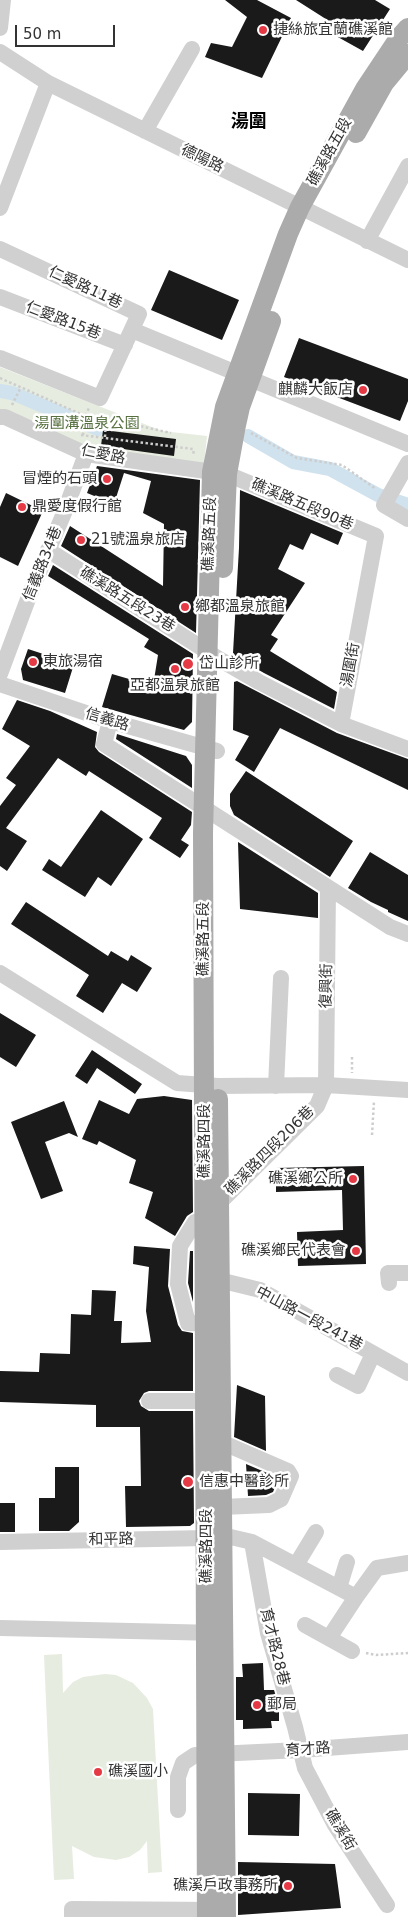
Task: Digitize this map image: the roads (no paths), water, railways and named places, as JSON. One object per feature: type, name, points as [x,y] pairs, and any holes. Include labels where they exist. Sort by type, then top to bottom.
[{"type":"main road","name":"礁溪路五段","points":[[211,1086],[209,812],[213,654],[211,472],[225,408],[244,376],[302,236],[306,210],[365,89],[399,38],[408,28]]},
{"type":"main road","name":"礁溪路五段","points":[[306,210],[384,83],[408,54]]},
{"type":"main road","name":"礁溪路五段","points":[[211,472],[236,425],[244,376]]},
{"type":"main road","name":"礁溪路四段","points":[[211,1086],[216,1914]]},
{"type":"main road","name":"礁溪路四段","points":[[213,1401],[221,1442],[222,1507],[215,1536]]},
{"type":"street","points":[[0,28],[3,0]]},
{"type":"street","points":[[145,131],[192,48]]},
{"type":"street","name":"德陽路","points":[[0,52],[48,83],[408,260]]},
{"type":"street","points":[[0,208],[48,83]]},
{"type":"street","points":[[367,241],[408,166]]},
{"type":"street","name":"仁愛路11巷","points":[[0,249],[139,314],[100,398],[0,358]]},
{"type":"street","name":"仁愛路15巷","points":[[0,297],[125,345]]},
{"type":"street","points":[[132,330],[408,444]]},
{"type":"street","name":"仁愛路","points":[[6,411],[5,417],[86,454],[211,472]]},
{"type":"street","name":"信義路34巷","points":[[0,674],[86,454]]},
{"type":"street","points":[[408,463],[387,500],[408,520]]},
{"type":"street","name":"礁溪路五段90巷","points":[[211,472],[376,536]]},
{"type":"street","name":"湯圍街","points":[[341,724],[376,536]]},
{"type":"street","name":"礁溪路五段23巷","points":[[48,550],[259,682],[341,724]]},
{"type":"street","name":"信義路","points":[[0,684],[110,721],[211,750]]},
{"type":"street","points":[[110,721],[104,744],[390,927],[408,934]]},
{"type":"street","points":[[341,724],[408,749]]},
{"type":"street","name":"復興街","points":[[326,1085],[328,888]]},
{"type":"street","points":[[0,973],[178,1084],[211,1086],[326,1085],[408,1090]]},
{"type":"street","points":[[276,1086],[281,978]]},
{"type":"street","name":"礁溪路四段206巷","points":[[212,1324],[188,1323],[178,1284],[180,1246],[195,1222],[212,1211],[317,1106],[326,1085]]},
{"type":"street","name":"中山路一段241巷","points":[[180,1262],[260,1290],[408,1373]]},
{"type":"street","points":[[389,1283],[388,1273],[408,1273]]},
{"type":"street","points":[[337,1375],[358,1386],[374,1354]]},
{"type":"street","points":[[149,1401],[213,1401]]},
{"type":"street","points":[[221,1442],[288,1471],[291,1476],[281,1499],[269,1505],[222,1507]]},
{"type":"street","points":[[296,1565],[316,1532]]},
{"type":"street","name":"和平路","points":[[0,1542],[215,1536],[252,1542],[356,1597]]},
{"type":"street","name":"育才路28巷","points":[[252,1542],[268,1633],[295,1726],[300,1750]]},
{"type":"street","points":[[339,1588],[347,1562]]},
{"type":"street","points":[[329,1638],[377,1568],[408,1563]]},
{"type":"street","points":[[305,1625],[352,1651]]},
{"type":"street","points":[[0,1628],[215,1633]]},
{"type":"street","name":"育才路","points":[[178,1810],[178,1777],[183,1762],[195,1756],[408,1742]]},
{"type":"street","name":"礁溪街","points":[[300,1750],[305,1768],[335,1824],[387,1905]]},
{"type":"street","points":[[72,1917],[72,1909],[216,1914]]},
{"type":"waterway","points":[[0,391],[12,393],[98,429]]},
{"type":"waterway","points":[[248,436],[293,462],[330,469],[378,495],[408,505]]},
{"type":"place","name":"捷絲旅宜蘭礁溪館","points":[[263,30]]},
{"type":"place","name":"麒麟大飯店","points":[[363,390]]},
{"type":"place","name":"冒煙的石頭","points":[[107,479]]},
{"type":"place","name":"鼎愛度假行館","points":[[22,507]]},
{"type":"place","name":"21號溫泉旅店","points":[[81,540]]},
{"type":"place","name":"鄉都溫泉旅館","points":[[185,607]]},
{"type":"place","name":"東旅湯宿","points":[[33,662]]},
{"type":"place","name":"岱山診所","points":[[188,664]]},
{"type":"place","name":"亞都溫泉旅館","points":[[175,669]]},
{"type":"place","name":"礁溪鄉公所","points":[[353,1179]]},
{"type":"place","name":"礁溪鄉民代表會","points":[[356,1251]]},
{"type":"place","name":"信惠中醫診所","points":[[188,1482]]},
{"type":"place","name":"郵局","points":[[257,1705]]},
{"type":"place","name":"礁溪國小","points":[[98,1772]]},
{"type":"place","name":"礁溪戶政事務所","points":[[288,1886]]},
{"type":"district","name":"湯圍","points":[[249,122]]},
{"type":"park label","name":"湯圍溝溫泉公園","points":[[87,424]]}]
